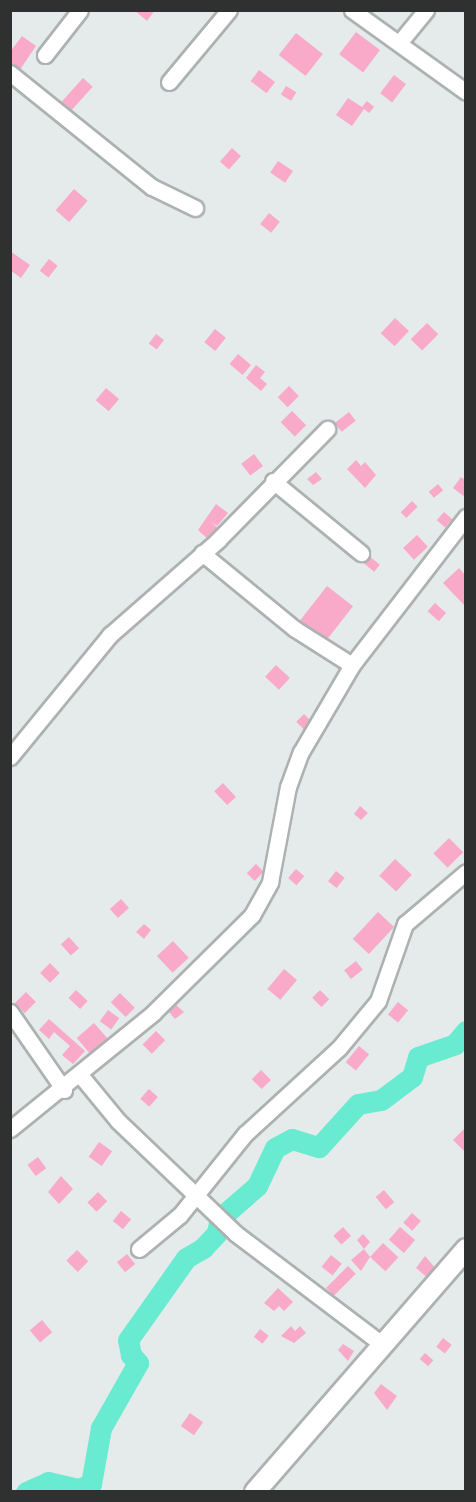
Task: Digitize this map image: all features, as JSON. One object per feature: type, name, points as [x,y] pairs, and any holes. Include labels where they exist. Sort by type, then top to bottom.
[{"type":"main road","points":[[255,1491],[465,1249]]},
{"type":"street","points":[[45,55],[80,10]]},
{"type":"street","points":[[169,82],[229,10]]},
{"type":"street","points":[[352,10],[465,92]]},
{"type":"street","points":[[399,43],[426,10]]},
{"type":"street","points":[[10,73],[152,187],[195,208]]},
{"type":"street","points":[[10,757],[110,635],[202,553],[327,429]]},
{"type":"street","points":[[273,481],[361,553]]},
{"type":"street","points":[[10,1129],[81,1076],[225,944],[265,896],[296,764],[352,665],[465,517]]},
{"type":"street","points":[[202,553],[295,629],[352,665]]},
{"type":"street","points":[[139,1249],[197,1197],[245,1134],[299,1088],[358,1025],[378,1001],[405,924],[465,872]]},
{"type":"street","points":[[10,1012],[64,1090]]},
{"type":"street","points":[[81,1076],[118,1121],[197,1197],[290,1278],[382,1344]]},
{"type":"building","points":[[134,10],[155,10],[147,21]]},
{"type":"building","points":[[356,32],[380,50],[363,72],[339,54]]},
{"type":"building","points":[[296,33],[323,54],[306,76],[279,55]]},
{"type":"building","points":[[22,36],[36,46],[19,71],[10,65],[10,52]]},
{"type":"building","points":[[259,70],[275,82],[267,93],[251,81]]},
{"type":"building","points":[[394,75],[406,84],[392,102],[380,93]]},
{"type":"building","points":[[83,78],[93,87],[68,114],[58,105]]},
{"type":"building","points":[[286,86],[296,92],[291,101],[281,95]]},
{"type":"building","points":[[348,98],[362,107],[367,101],[374,107],[369,113],[364,109],[352,126],[336,115]]},
{"type":"building","points":[[232,148],[241,156],[229,169],[220,161]]},
{"type":"building","points":[[278,161],[293,171],[285,183],[270,173]]},
{"type":"building","points":[[74,189],[88,201],[69,222],[56,210]]},
{"type":"building","points":[[269,213],[280,222],[271,233],[260,224]]},
{"type":"building","points":[[10,251],[30,265],[21,278],[10,270]]},
{"type":"building","points":[[49,259],[58,266],[48,278],[40,271]]},
{"type":"building","points":[[395,318],[409,331],[395,346],[381,333]]},
{"type":"building","points":[[427,323],[438,334],[422,351],[411,339]]},
{"type":"building","points":[[215,329],[226,338],[215,351],[204,342]]},
{"type":"building","points":[[156,334],[164,340],[157,350],[149,344]]},
{"type":"building","points":[[238,354],[251,365],[243,375],[230,364]]},
{"type":"building","points":[[256,365],[265,372],[260,378],[267,384],[261,391],[246,378]]},
{"type":"building","points":[[289,386],[299,396],[288,407],[278,397]]},
{"type":"building","points":[[106,388],[119,399],[109,411],[96,400]]},
{"type":"building","points":[[292,411],[306,425],[295,436],[281,422]]},
{"type":"building","points":[[349,412],[356,421],[342,432],[335,423]]},
{"type":"building","points":[[254,454],[263,466],[250,476],[241,464]]},
{"type":"building","points":[[356,460],[361,466],[365,462],[376,475],[365,488],[347,469]]},
{"type":"building","points":[[316,472],[322,479],[313,485],[307,479]]},
{"type":"building","points":[[461,477],[465,480],[465,497],[453,488]]},
{"type":"building","points":[[438,484],[443,490],[434,498],[429,492]]},
{"type":"building","points":[[412,501],[418,507],[406,518],[401,512]]},
{"type":"building","points":[[216,504],[228,513],[217,526],[210,521],[220,530],[210,541],[198,530]]},
{"type":"building","points":[[444,512],[452,519],[445,528],[437,520]]},
{"type":"building","points":[[417,535],[428,547],[414,560],[403,548]]},
{"type":"building","points":[[369,556],[380,565],[374,572],[363,563]]},
{"type":"building","points":[[459,568],[465,575],[465,606],[443,583]]},
{"type":"building","points":[[327,586],[353,606],[322,647],[296,626]]},
{"type":"building","points":[[435,603],[446,613],[439,621],[428,611]]},
{"type":"building","points":[[276,665],[290,678],[279,690],[265,677]]},
{"type":"building","points":[[304,714],[312,722],[304,730],[296,722]]},
{"type":"building","points":[[223,783],[236,797],[227,805],[214,791]]},
{"type":"building","points":[[360,806],[368,813],[361,820],[354,814]]},
{"type":"building","points":[[449,838],[463,852],[448,868],[433,854]]},
{"type":"building","points":[[395,859],[412,875],[396,892],[379,876]]},
{"type":"building","points":[[256,864],[264,872],[255,881],[247,873]]},
{"type":"building","points":[[296,869],[304,876],[296,885],[288,878]]},
{"type":"building","points":[[336,871],[345,878],[337,888],[328,881]]},
{"type":"building","points":[[121,899],[129,908],[118,918],[110,909]]},
{"type":"building","points":[[378,912],[394,927],[369,954],[353,939]]},
{"type":"building","points":[[144,924],[151,930],[144,939],[136,932]]},
{"type":"building","points":[[69,937],[79,948],[71,956],[61,944]]},
{"type":"building","points":[[173,941],[189,958],[173,973],[157,956]]},
{"type":"building","points":[[356,961],[363,970],[351,979],[344,970]]},
{"type":"building","points":[[50,963],[60,973],[50,983],[40,973]]},
{"type":"building","points":[[284,969],[297,980],[280,1000],[267,989]]},
{"type":"building","points":[[76,990],[88,1001],[80,1009],[68,998]]},
{"type":"building","points":[[320,990],[329,999],[321,1007],[312,998]]},
{"type":"building","points":[[26,992],[36,1002],[25,1013],[15,1003]]},
{"type":"building","points":[[120,993],[135,1008],[126,1017],[111,1002]]},
{"type":"building","points":[[398,1002],[408,1010],[398,1023],[388,1014]]},
{"type":"building","points":[[176,1005],[184,1012],[175,1019],[169,1012]]},
{"type":"building","points":[[108,1010],[119,1018],[111,1030],[100,1021]]},
{"type":"building","points":[[49,1019],[85,1051],[73,1064],[62,1055],[70,1046],[54,1032],[49,1039],[39,1030]]},
{"type":"building","points":[[94,1023],[108,1039],[90,1054],[77,1038]]},
{"type":"building","points":[[156,1031],[165,1040],[152,1054],[143,1044]]},
{"type":"building","points":[[359,1046],[369,1054],[356,1071],[346,1062]]},
{"type":"building","points":[[261,1070],[271,1080],[262,1089],[252,1079]]},
{"type":"building","points":[[149,1089],[158,1097],[149,1107],[140,1099]]},
{"type":"building","points":[[465,1128],[465,1152],[453,1140]]},
{"type":"building","points":[[99,1142],[112,1151],[102,1166],[89,1157]]},
{"type":"building","points":[[38,1157],[46,1168],[36,1176],[27,1165]]},
{"type":"building","points":[[61,1176],[73,1189],[59,1204],[48,1192]]},
{"type":"building","points":[[384,1190],[394,1202],[386,1209],[376,1197]]},
{"type":"building","points":[[98,1192],[107,1201],[97,1212],[87,1203]]},
{"type":"building","points":[[121,1211],[131,1219],[123,1229],[113,1221]]},
{"type":"building","points":[[412,1213],[421,1221],[412,1231],[403,1223]]},
{"type":"building","points":[[343,1227],[351,1236],[341,1245],[333,1236]]},
{"type":"building","points":[[400,1227],[415,1240],[404,1253],[389,1240]]},
{"type":"building","points":[[363,1234],[370,1242],[364,1249],[357,1240]]},
{"type":"building","points":[[383,1243],[398,1257],[385,1271],[370,1257]]},
{"type":"building","points":[[364,1249],[370,1257],[361,1271],[351,1260]]},
{"type":"building","points":[[77,1250],[88,1261],[78,1272],[66,1261]]},
{"type":"building","points":[[127,1254],[135,1264],[125,1272],[117,1262]]},
{"type":"building","points":[[331,1255],[342,1264],[332,1275],[322,1267]]},
{"type":"building","points":[[425,1256],[437,1270],[429,1279],[416,1268]]},
{"type":"building","points":[[348,1266],[356,1274],[334,1296],[326,1288]]},
{"type":"building","points":[[278,1288],[293,1302],[284,1311],[279,1306],[274,1311],[264,1303]]},
{"type":"building","points":[[42,1320],[52,1332],[40,1343],[30,1330]]},
{"type":"building","points":[[291,1326],[295,1331],[300,1326],[306,1333],[294,1343],[281,1336]]},
{"type":"building","points":[[260,1329],[269,1336],[263,1344],[254,1337]]},
{"type":"building","points":[[443,1338],[452,1345],[445,1353],[436,1347]]},
{"type":"building","points":[[343,1344],[354,1351],[348,1361],[338,1350]]},
{"type":"building","points":[[425,1353],[433,1360],[428,1366],[420,1359]]},
{"type":"building","points":[[381,1384],[397,1396],[387,1410],[374,1393]]},
{"type":"building","points":[[190,1413],[203,1422],[194,1435],[181,1426]]},
{"type":"waterway","points":[[26,1492],[48,1482],[79,1489],[91,1484],[101,1428],[138,1363],[131,1355],[128,1340],[186,1258],[203,1248],[217,1233],[220,1218],[257,1186],[275,1148],[292,1139],[319,1147],[358,1104],[381,1100],[412,1077],[418,1057],[455,1044],[466,1031]]}]
